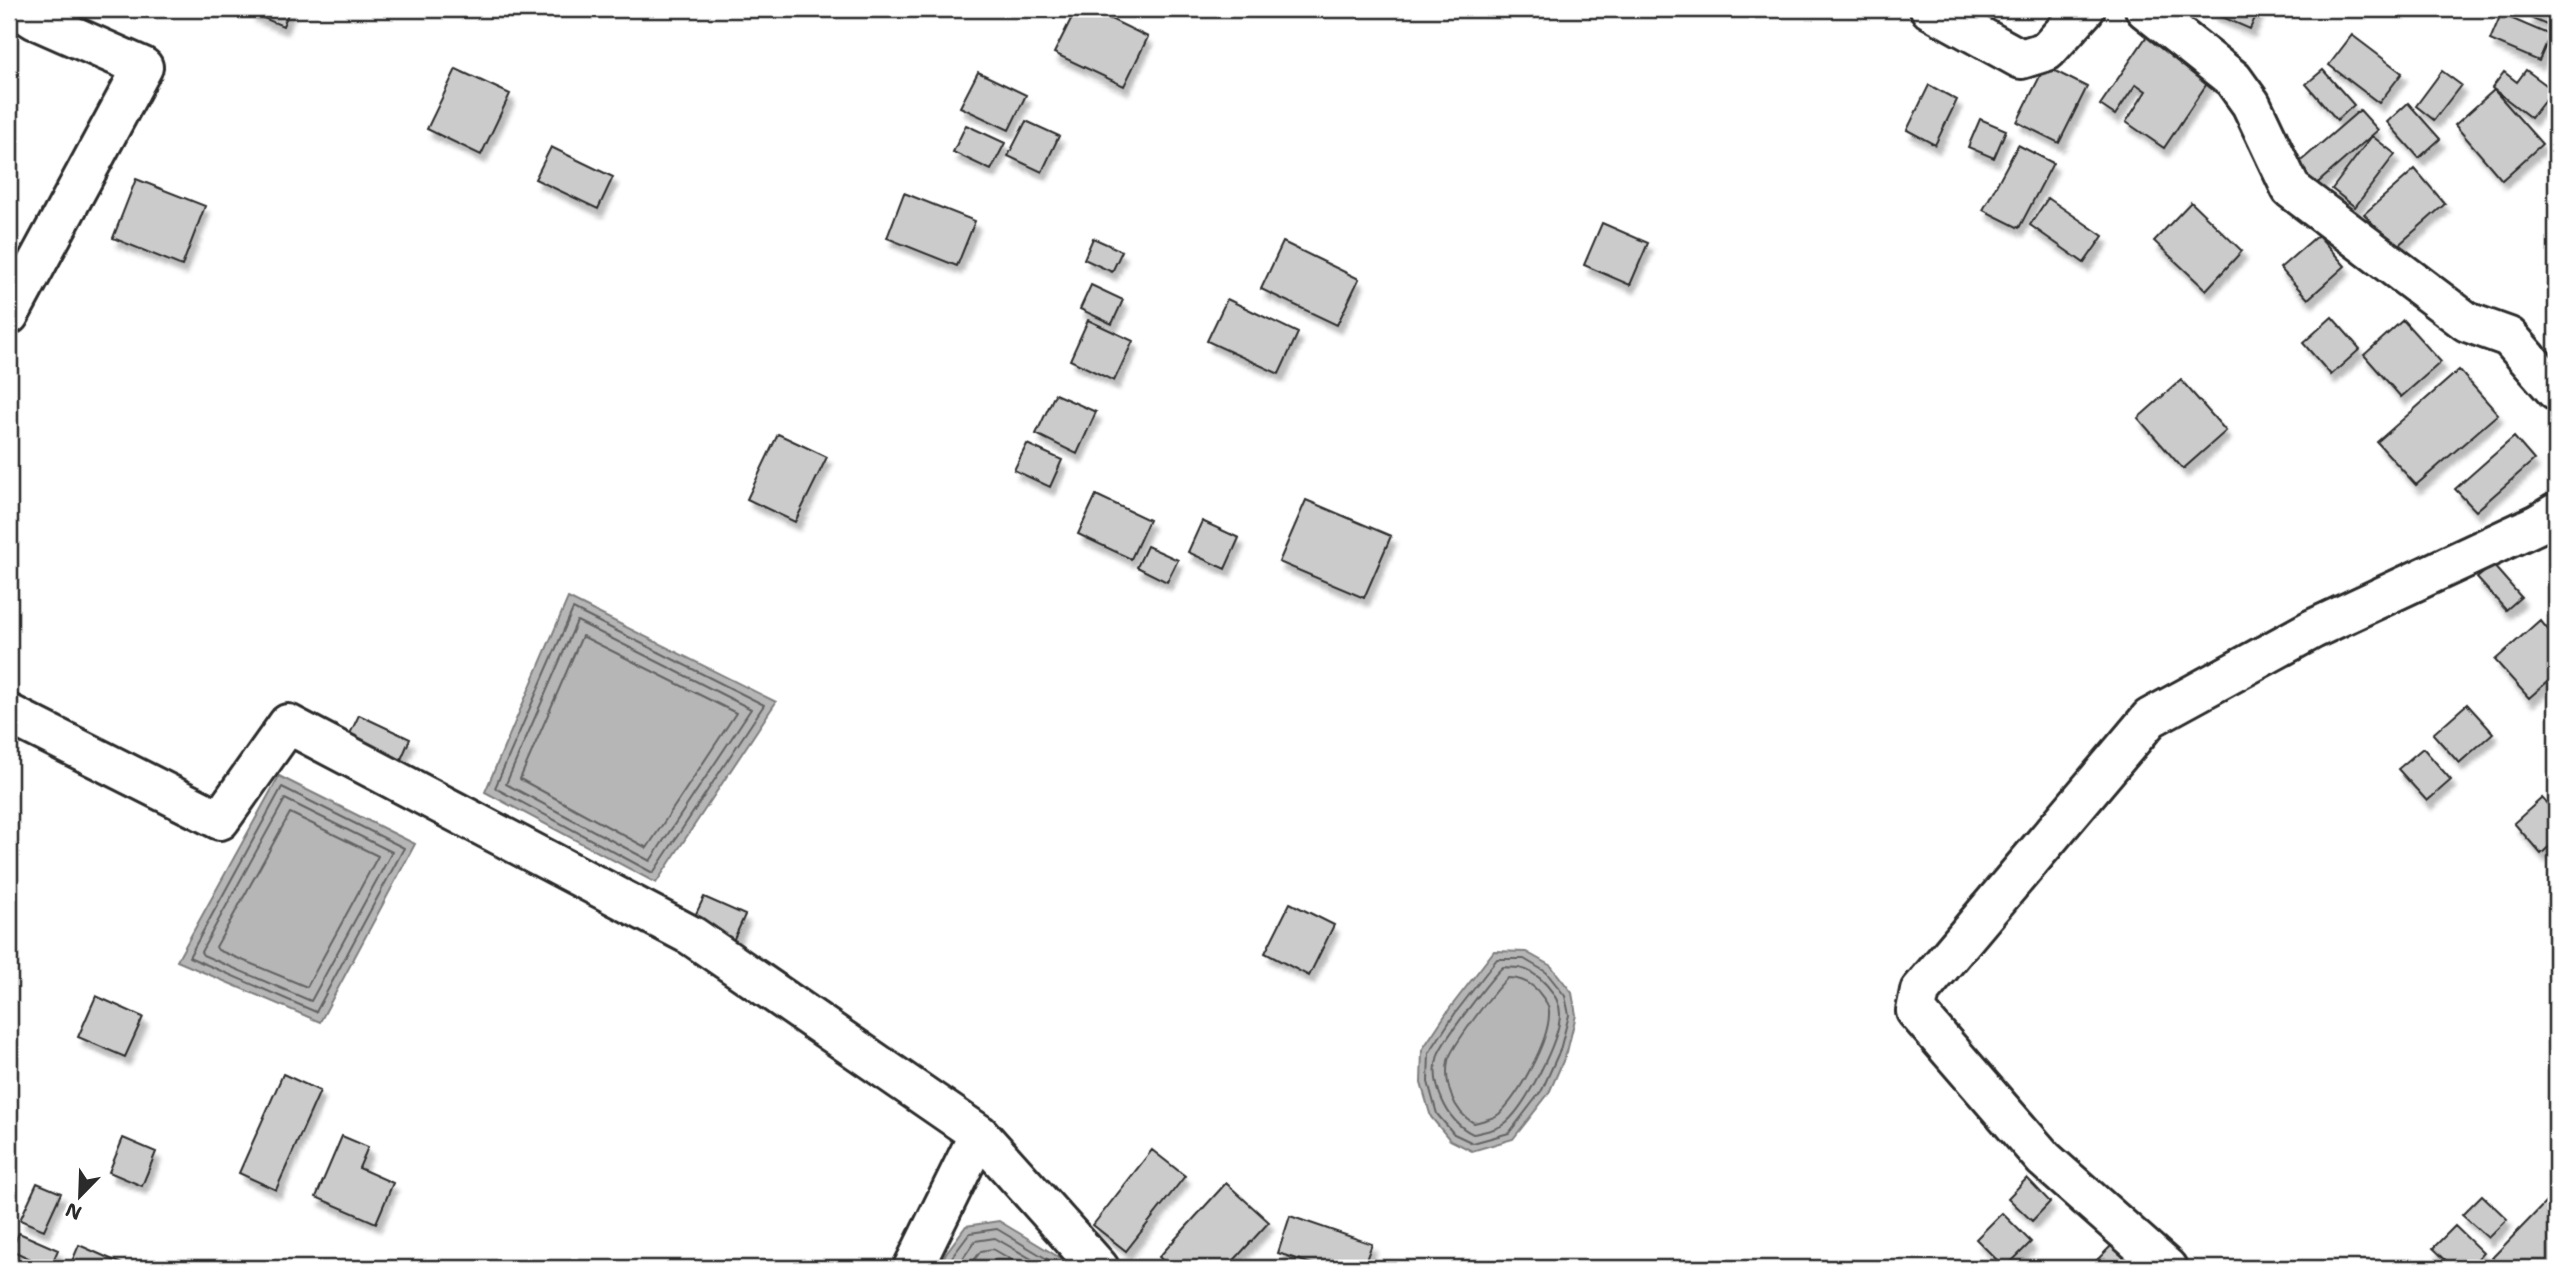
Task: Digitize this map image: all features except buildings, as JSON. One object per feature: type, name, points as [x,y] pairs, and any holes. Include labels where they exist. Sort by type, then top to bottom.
[{"type":"street","points":[[9,315],[143,67],[34,19],[19,9]]},
{"type":"street","points":[[1930,9],[2021,59],[2047,51],[2085,9]]},
{"type":"street","points":[[2145,9],[2233,79],[2251,104],[2291,189],[2467,322],[2509,337],[2556,391]]},
{"type":"street","points":[[2167,1268],[2044,1159],[1916,1011],[1920,991],[2150,718],[2312,629],[2538,524],[2556,513]]},
{"type":"street","points":[[9,714],[220,820],[288,724],[692,936],[979,1134],[1099,1268]]},
{"type":"street","points":[[913,1268],[979,1134]]},
{"type":"water","points":[[568,598],[776,702],[656,883],[485,792]]},
{"type":"water","points":[[279,776],[415,844],[320,1022],[177,961]]},
{"type":"water","points":[[1494,951],[1526,952],[1551,966],[1572,993],[1576,1015],[1567,1052],[1549,1093],[1513,1139],[1472,1151],[1450,1140],[1431,1117],[1421,1083],[1422,1050]]},
{"type":"water","points":[[999,1221],[1065,1261],[1070,1268],[939,1268],[946,1253],[966,1226]]}]
